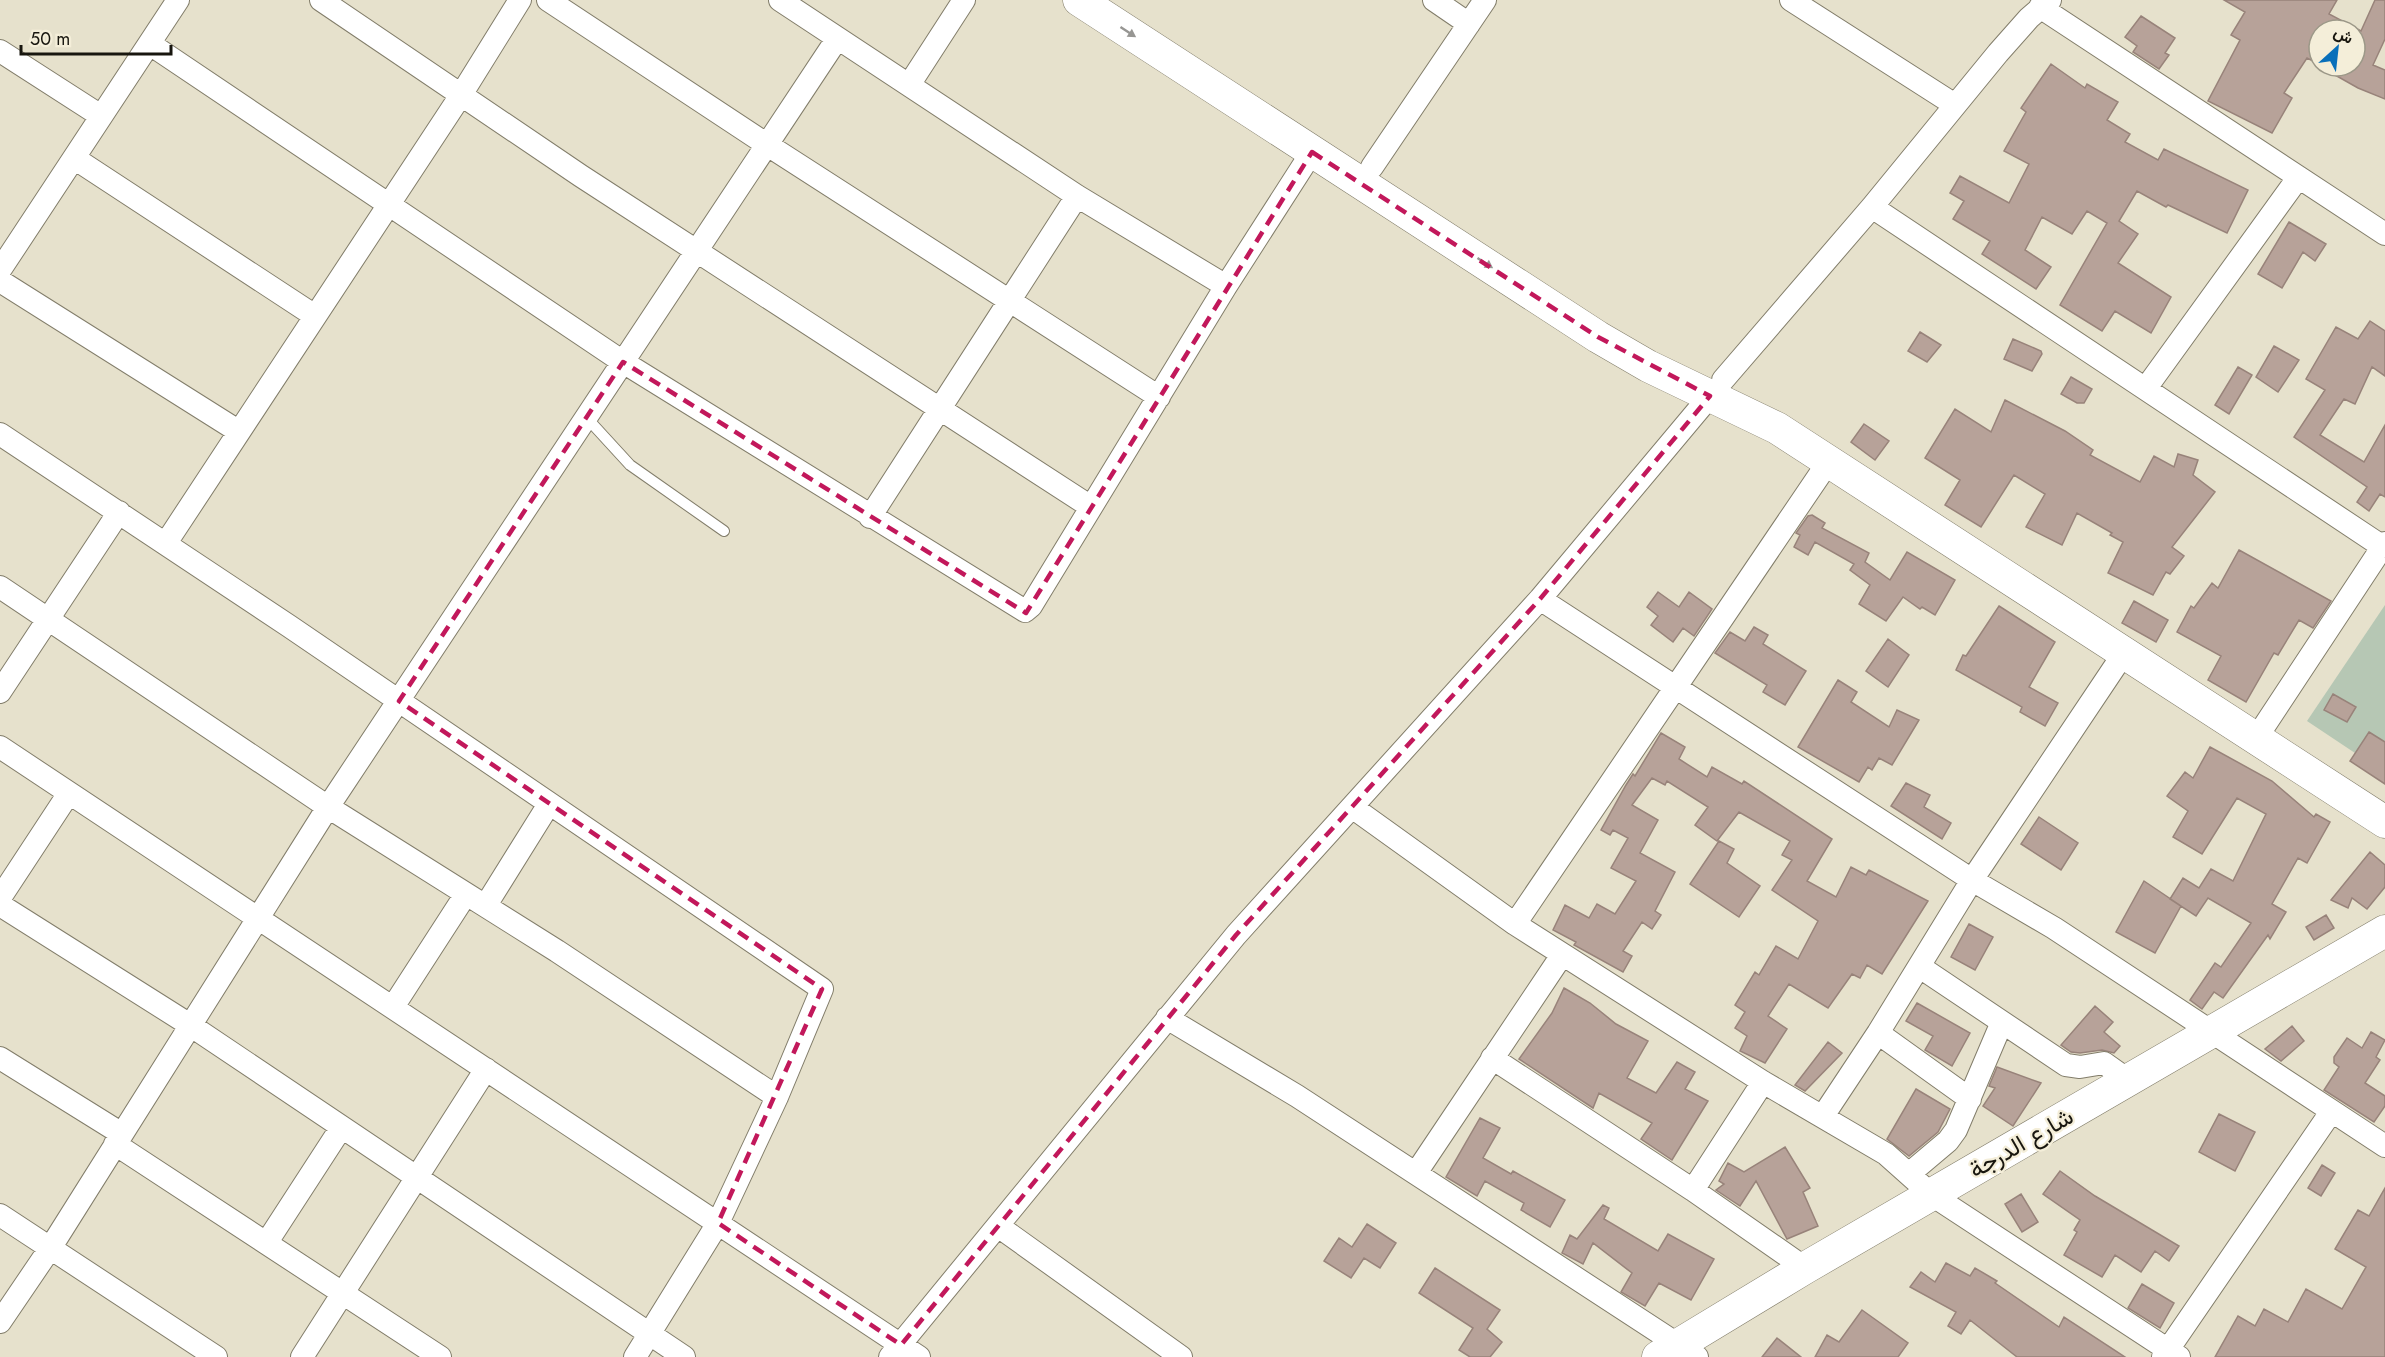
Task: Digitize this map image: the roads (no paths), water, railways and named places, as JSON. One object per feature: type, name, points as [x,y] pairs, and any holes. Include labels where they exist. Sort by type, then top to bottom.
[{"type":"street","points":[[0,270],[178,0]]},
{"type":"street","points":[[321,0],[696,252],[1091,507]]},
{"type":"street","points":[[166,543],[461,95],[520,0]]},
{"type":"street","points":[[548,0],[766,144],[1160,397]]},
{"type":"street","points":[[780,0],[1077,196],[1226,286]]},
{"type":"street","points":[[909,85],[964,0]]},
{"type":"street","points":[[1079,0],[1598,337],[1716,388],[1780,408],[1842,446],[2262,730],[2385,822]]},
{"type":"street","points":[[1118,0],[1372,167],[1659,349],[1748,412],[1829,461],[2124,653],[2385,800]]},
{"type":"street","points":[[1434,0],[1469,24]]},
{"type":"street","points":[[1372,167],[1485,0]]},
{"type":"street","points":[[1791,0],[1955,105]]},
{"type":"street","points":[[0,747],[718,1223],[903,1353],[998,1226],[1236,935],[1540,599],[1716,388],[1872,207],[1955,105],[2045,4],[2298,178],[2385,234]]},
{"type":"street","points":[[0,1322],[51,1247],[257,916],[328,807],[837,39]]},
{"type":"street","points":[[150,44],[623,362],[1025,611],[1031,606],[1226,286],[1312,152]]},
{"type":"street","points":[[0,51],[101,116]]},
{"type":"street","points":[[74,158],[315,316]]},
{"type":"street","points":[[2146,388],[2298,178]]},
{"type":"street","points":[[870,517],[941,411],[1077,196]]},
{"type":"street","points":[[1872,207],[2384,545],[2262,730]]},
{"type":"street","points":[[0,281],[238,431]]},
{"type":"street","points":[[0,434],[166,543],[822,989],[777,1096],[718,1223],[635,1357]]},
{"type":"street","points":[[1515,924],[1673,687],[1829,461]]},
{"type":"street","points":[[0,692],[118,512]]},
{"type":"street","points":[[0,587],[328,807],[486,905],[777,1096]]},
{"type":"street","points":[[1540,599],[1972,880],[2054,928],[2211,1034],[2385,1146]]},
{"type":"street","points":[[1823,1116],[1878,1034],[1972,880],[2124,653]]},
{"type":"street","points":[[0,898],[69,793]]},
{"type":"street","points":[[486,905],[549,804]]},
{"type":"street","points":[[1353,807],[1515,924],[1562,955],[1763,1082],[1886,1154],[1932,1195],[2170,1355],[2331,1112]]},
{"type":"street","points":[[393,1007],[466,894]]},
{"type":"street","points":[[0,905],[190,1025],[684,1357]]},
{"type":"street","name":"شارع الدرجة","points":[[1678,1353],[1805,1268],[2385,931]]},
{"type":"street","points":[[1416,1173],[1562,955]]},
{"type":"street","points":[[1920,967],[2066,1065],[2080,1067],[2104,1063],[2128,1080]]},
{"type":"street","points":[[1167,1018],[1297,1096],[1416,1173],[1678,1353]]},
{"type":"street","points":[[1910,1173],[1948,1141],[1956,1130],[2002,1022]]},
{"type":"street","points":[[1878,1034],[1970,1099]]},
{"type":"street","points":[[0,1058],[267,1242],[440,1357]]},
{"type":"street","points":[[1492,1058],[1693,1190],[1805,1268]]},
{"type":"street","points":[[302,1357],[486,1069]]},
{"type":"street","points":[[1693,1190],[1763,1082]]},
{"type":"street","points":[[267,1242],[341,1128]]},
{"type":"street","points":[[0,1215],[216,1357]]},
{"type":"street","points":[[998,1226],[1181,1357]]},
{"type":"lane","points":[[586,417],[630,465],[724,531]]}]
